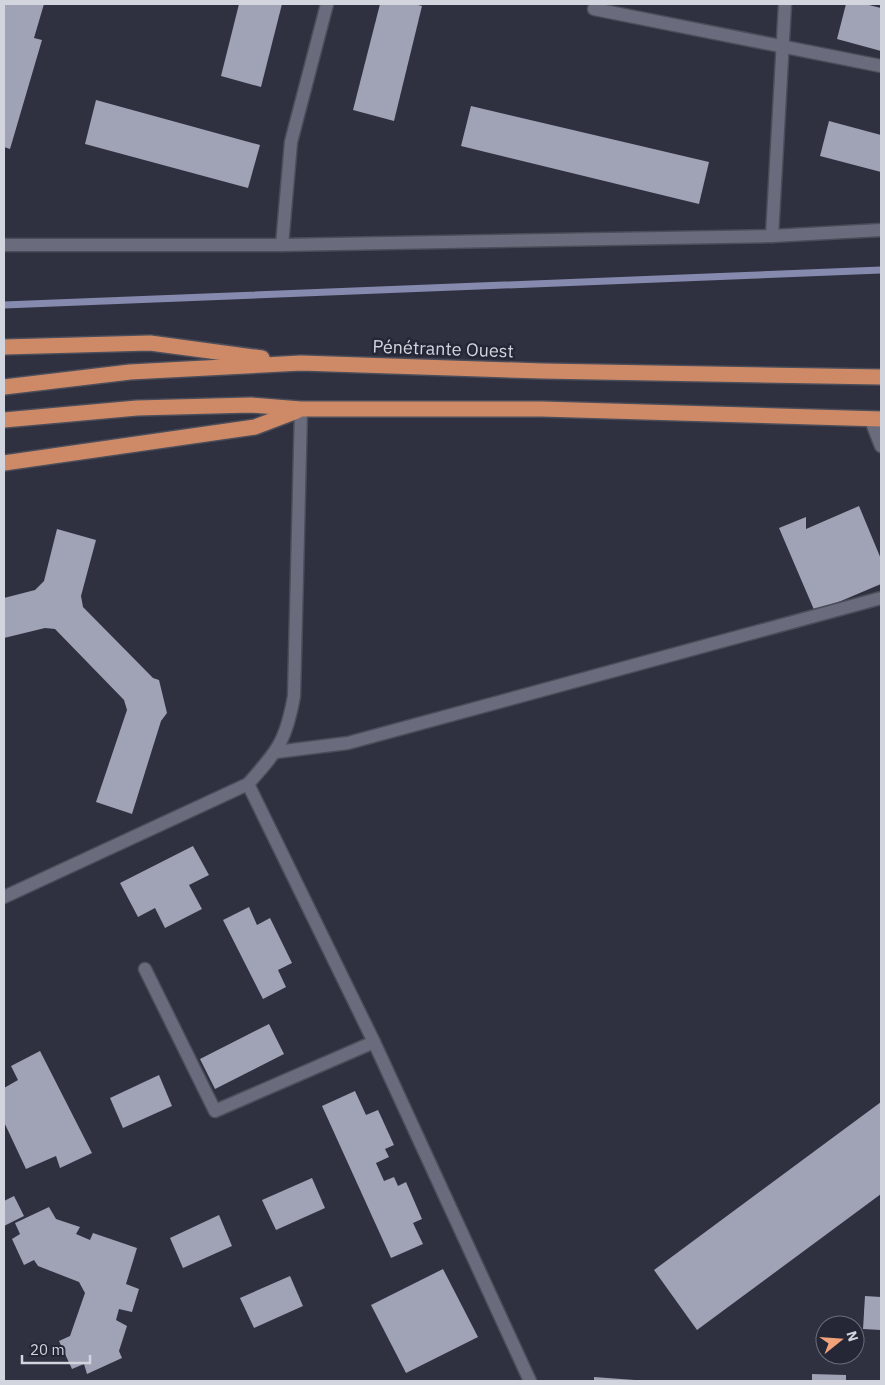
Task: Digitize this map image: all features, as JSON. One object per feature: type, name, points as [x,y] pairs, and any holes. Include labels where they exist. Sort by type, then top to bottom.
[{"type":"highway","points":[[4,347],[150,343],[301,363]]},
{"type":"highway","name":"Pénétrante Ouest","points":[[4,387],[130,372],[301,363],[542,371],[881,377]]},
{"type":"highway","points":[[4,420],[136,408],[251,405],[301,409],[542,409],[876,419]]},
{"type":"highway","points":[[4,464],[255,427],[301,409]]},
{"type":"street","points":[[282,245],[291,142],[327,4]]},
{"type":"street","points":[[772,236],[785,4]]},
{"type":"street","points":[[594,9],[783,45],[881,66]]},
{"type":"street","points":[[4,245],[282,245],[772,236],[881,230]]},
{"type":"street","points":[[4,897],[248,784],[276,752],[288,728],[294,696],[301,409]]},
{"type":"street","points":[[876,419],[881,446]]},
{"type":"street","points":[[276,752],[348,743],[881,598]]},
{"type":"street","points":[[248,784],[374,1042],[530,1381]]},
{"type":"street","points":[[145,969],[215,1111],[374,1042]]},
{"type":"building","points":[[4,4],[44,4],[34,38],[42,40],[10,149],[4,147]]},
{"type":"building","points":[[239,4],[282,4],[261,87],[221,76]]},
{"type":"building","points":[[380,4],[414,4],[422,6],[394,121],[353,110]]},
{"type":"building","points":[[846,4],[865,4],[881,8],[881,51],[837,39]]},
{"type":"building","points":[[96,100],[260,145],[248,188],[85,144]]},
{"type":"building","points":[[471,106],[709,162],[699,204],[461,146]]},
{"type":"building","points":[[829,121],[881,135],[881,172],[820,156]]},
{"type":"building","points":[[859,506],[881,559],[881,584],[815,612],[779,528],[806,517],[806,529]]},
{"type":"building","points":[[57,529],[96,540],[81,596],[83,607],[153,678],[159,680],[167,713],[161,721],[132,814],[96,802],[127,710],[124,700],[55,629],[45,628],[4,638],[4,598],[35,590],[44,581]]},
{"type":"building","points":[[193,846],[209,875],[189,885],[202,909],[165,928],[155,908],[138,917],[120,883]]},
{"type":"building","points":[[249,907],[257,925],[270,918],[292,963],[278,970],[286,987],[263,999],[223,920]]},
{"type":"building","points":[[269,1024],[284,1054],[215,1089],[200,1059]]},
{"type":"building","points":[[40,1051],[92,1153],[60,1168],[56,1156],[26,1169],[4,1122],[4,1088],[18,1080],[11,1066]]},
{"type":"building","points":[[159,1075],[172,1106],[123,1128],[110,1098]]},
{"type":"building","points":[[355,1091],[366,1115],[378,1110],[394,1145],[385,1149],[389,1157],[376,1163],[384,1181],[394,1177],[398,1186],[406,1182],[422,1219],[413,1223],[423,1244],[391,1258],[322,1106]]},
{"type":"building","points":[[881,1102],[881,1194],[697,1330],[654,1270]]},
{"type":"building","points":[[312,1178],[325,1208],[276,1230],[262,1200]]},
{"type":"building","points":[[14,1196],[24,1216],[4,1226],[4,1201]]},
{"type":"building","points":[[49,1207],[56,1219],[80,1227],[76,1234],[90,1240],[93,1233],[137,1248],[126,1284],[139,1289],[132,1312],[119,1309],[116,1320],[127,1326],[119,1351],[122,1358],[87,1374],[84,1364],[72,1369],[59,1341],[70,1336],[85,1293],[79,1282],[38,1266],[34,1260],[24,1265],[12,1239],[20,1234],[15,1223]]},
{"type":"building","points":[[219,1215],[232,1246],[183,1268],[170,1238]]},
{"type":"building","points":[[443,1269],[478,1337],[406,1373],[371,1305]]},
{"type":"building","points":[[290,1276],[303,1306],[254,1328],[240,1298]]},
{"type":"building","points":[[865,1296],[881,1297],[881,1330],[865,1329]]},
{"type":"building","points":[[812,1374],[846,1375],[846,1381],[812,1381]]},
{"type":"building","points":[[594,1377],[635,1380],[635,1381],[594,1381]]},
{"type":"waterway","points":[[4,305],[881,270]]}]
